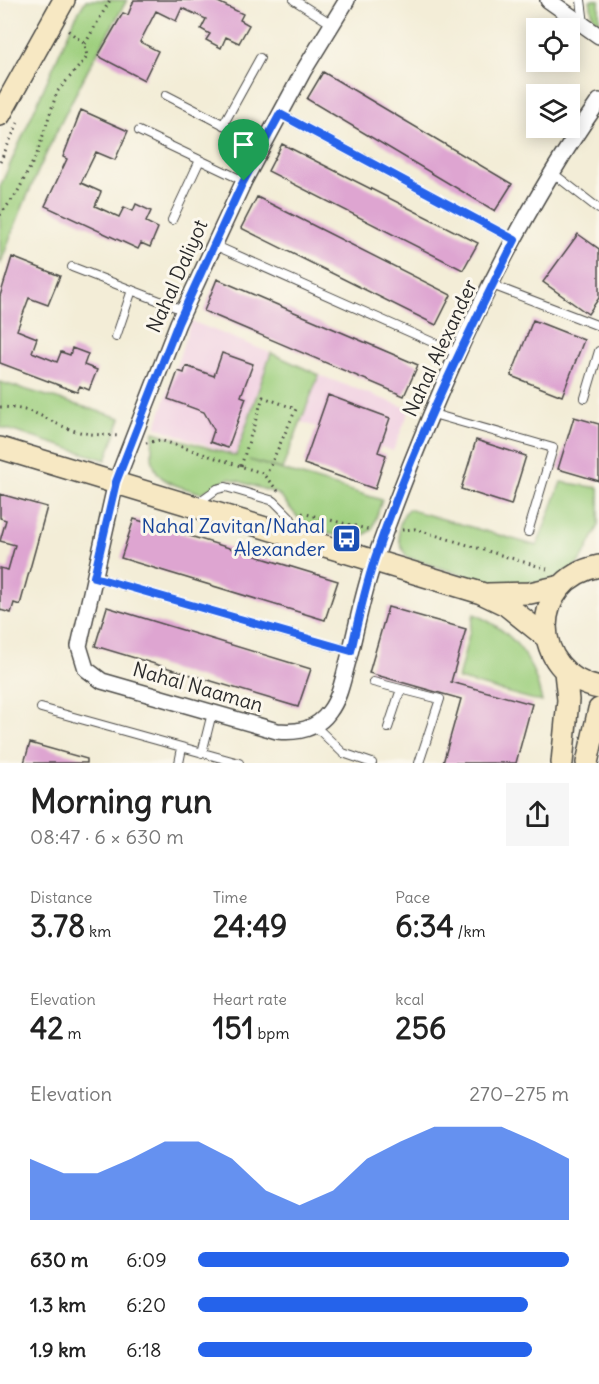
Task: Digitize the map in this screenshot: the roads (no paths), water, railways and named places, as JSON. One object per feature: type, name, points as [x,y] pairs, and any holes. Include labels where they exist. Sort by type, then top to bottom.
[{"type":"street","points":[[0,115],[64,0]]},
{"type":"street","name":"Nahal Daliyot","points":[[116,482],[183,310],[213,245],[263,145],[346,0]]},
{"type":"street","points":[[548,0],[599,36]]},
{"type":"street","name":"Nahal Alexander","points":[[374,559],[433,414],[492,285],[515,240],[599,101]]},
{"type":"street","points":[[0,448],[481,593],[506,605],[547,638]]},
{"type":"street","name":"Nahal Naaman","points":[[116,482],[80,638],[80,654],[86,669],[102,681],[115,686],[277,731],[294,731],[314,725]]},
{"type":"street","points":[[314,725],[324,718],[336,701],[374,559]]},
{"type":"street","points":[[481,593],[530,593],[561,586],[579,573],[597,565]]},
{"type":"street","points":[[561,586],[549,607],[547,638],[551,653],[565,672],[577,681],[599,688]]},
{"type":"street","points":[[562,763],[568,720],[565,672]]},
{"type":"street","points":[[587,763],[599,709]]},
{"type":"lane","points":[[294,0],[332,24]]},
{"type":"lane","points":[[581,0],[584,26]]},
{"type":"lane","points":[[223,125],[260,58]]},
{"type":"lane","points":[[166,95],[263,145]]},
{"type":"lane","points":[[280,114],[515,240]]},
{"type":"lane","points":[[139,131],[244,181]]},
{"type":"lane","points":[[172,220],[200,160]]},
{"type":"lane","points":[[554,174],[599,209]]},
{"type":"lane","points":[[213,245],[459,354]]},
{"type":"lane","points":[[72,267],[183,310]]},
{"type":"lane","points":[[492,285],[599,326]]},
{"type":"lane","points":[[116,338],[132,290]]},
{"type":"lane","points":[[585,398],[599,351]]},
{"type":"lane","points":[[433,414],[553,448],[528,532]]},
{"type":"lane","points":[[94,577],[351,651]]},
{"type":"lane","points":[[373,682],[440,699],[419,763]]},
{"type":"lane","points":[[388,728],[401,689]]},
{"type":"lane","points":[[41,708],[202,753],[219,761],[239,763]]},
{"type":"lane","points":[[202,753],[212,713]]},
{"type":"lane","points":[[314,725],[343,753],[372,763]]},
{"type":"lane","points":[[179,763],[183,748]]},
{"type":"place","name":"Nahal Zavitan/Nahal Alexander","points":[[346,538]]}]
